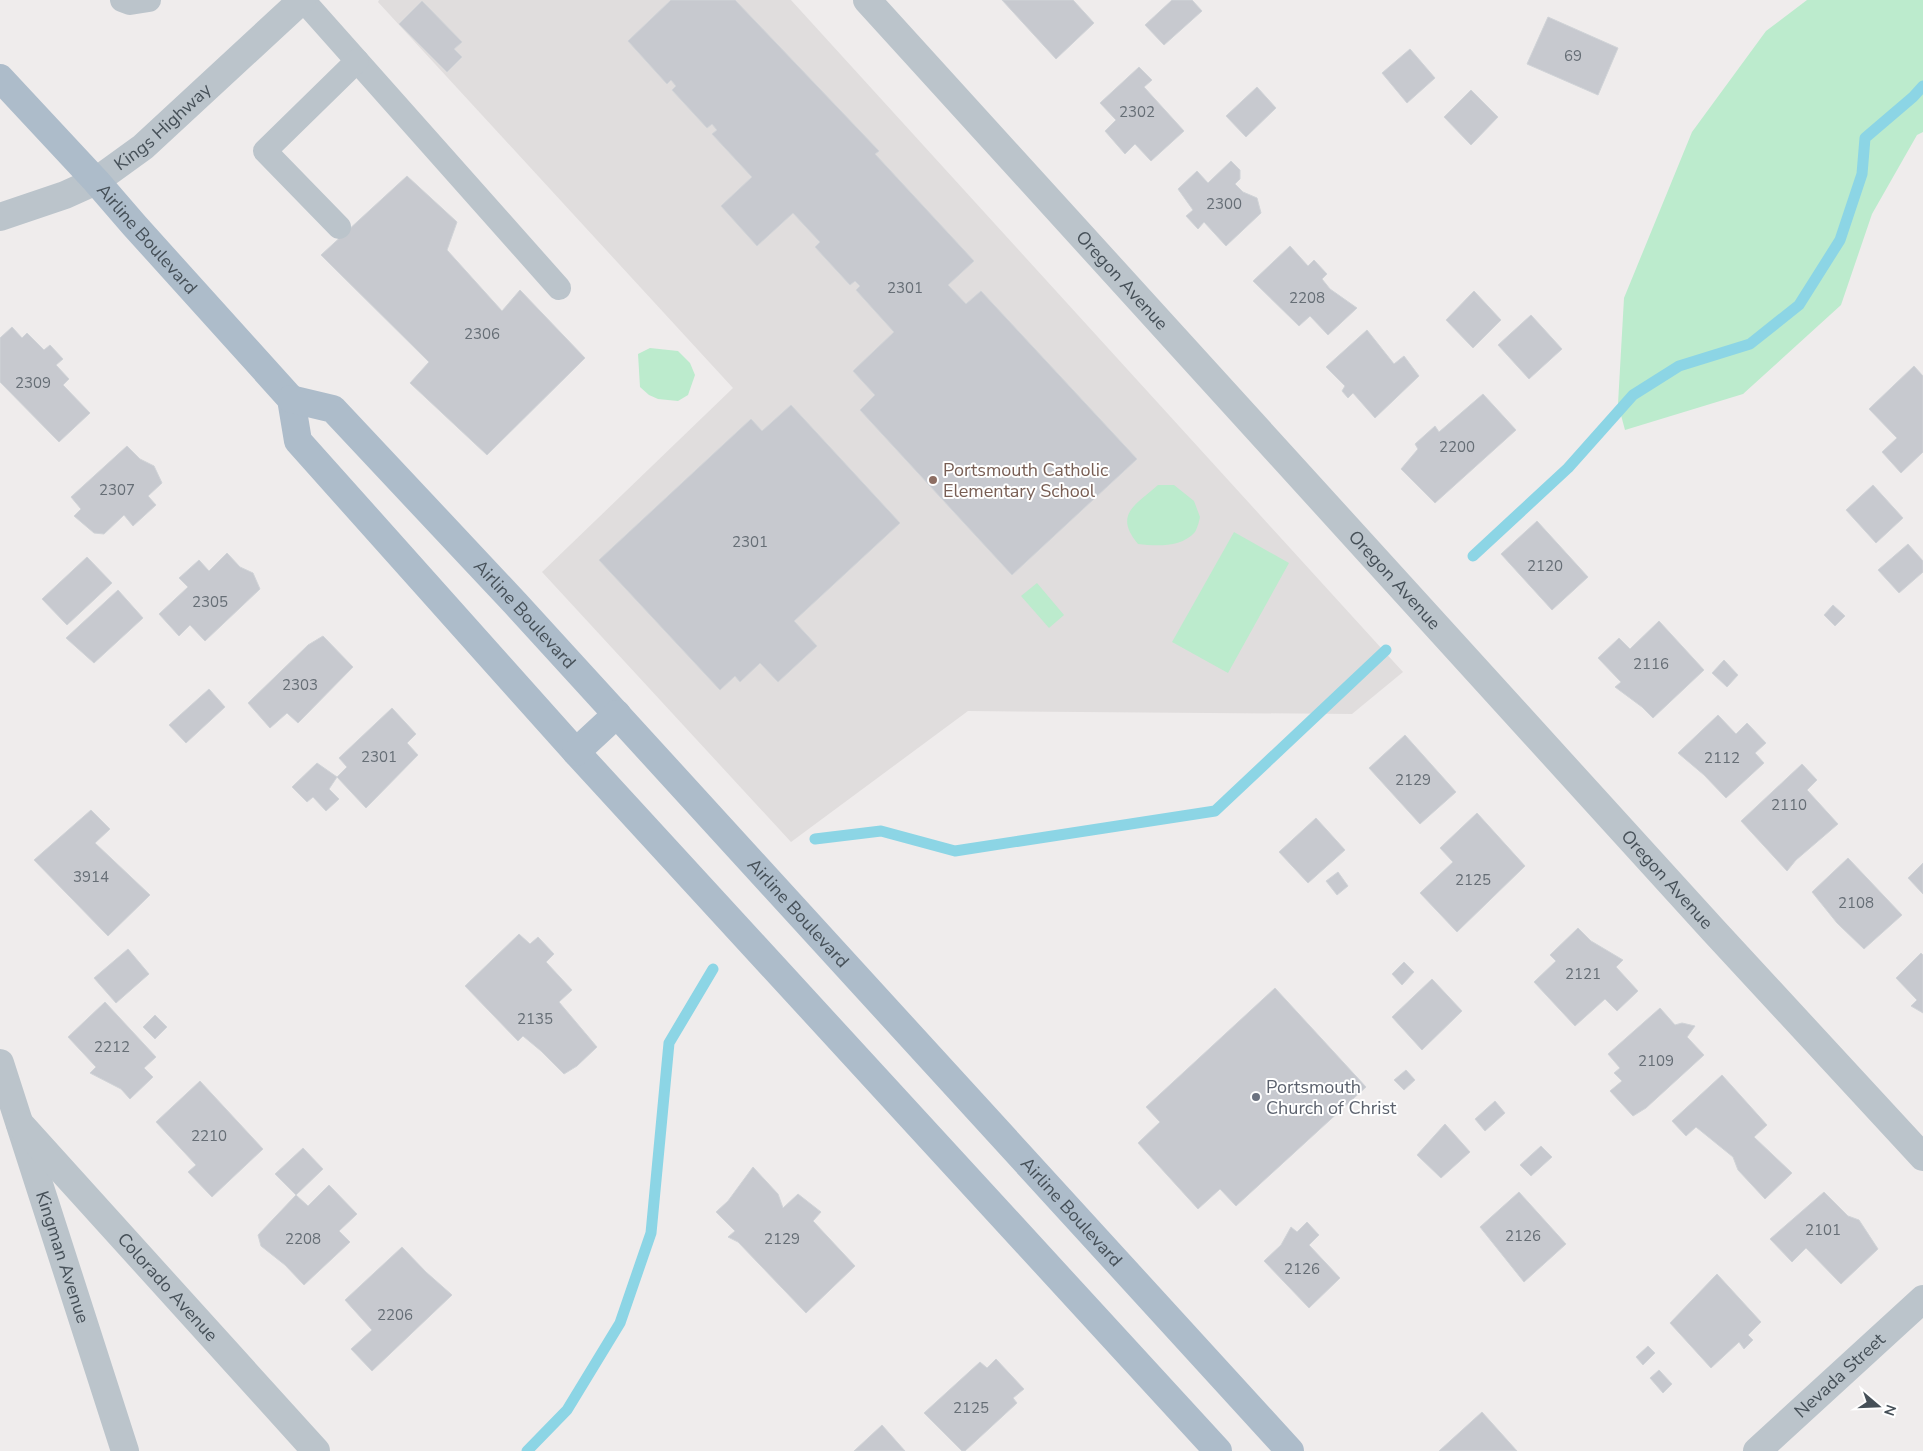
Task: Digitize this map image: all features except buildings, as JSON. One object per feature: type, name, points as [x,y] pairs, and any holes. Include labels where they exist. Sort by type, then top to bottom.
[{"type":"main road","name":"Airline Boulevard","points":[[0,78],[96,181],[134,226],[292,399],[333,409],[617,714],[1290,1451]]},
{"type":"main road","points":[[292,399],[298,441],[576,752],[1218,1451]]},
{"type":"main road","points":[[576,752],[617,714]]},
{"type":"street","name":"Kings Highway","points":[[0,217],[58,198],[96,181],[143,147],[302,0]]},
{"type":"street","name":"Oregon Avenue","points":[[867,0],[1714,932],[1923,1158]]},
{"type":"street","name":"Kingman Avenue","points":[[0,1063],[125,1451]]},
{"type":"street","name":"Colorado Avenue","points":[[20,1124],[316,1451]]},
{"type":"street","name":"Nevada Street","points":[[1757,1451],[1923,1299]]},
{"type":"lane","points":[[122,0],[130,3],[149,0]]},
{"type":"lane","points":[[302,0],[559,288]]},
{"type":"lane","points":[[339,227],[265,151],[357,61]]},
{"type":"shaded area","name":"Portsmouth Catholic Elementary School","points":[[379,0],[791,0],[1403,672],[1352,714],[968,711],[791,842],[542,572],[733,388],[378,2]]},
{"type":"green space","points":[[1807,0],[1923,0],[1923,132],[1917,135],[1872,214],[1841,305],[1743,394],[1625,430],[1618,404],[1624,298],[1692,132],[1766,31]]},
{"type":"green space","points":[[650,348],[678,351],[690,363],[695,375],[688,395],[678,401],[658,399],[649,395],[640,387],[638,354]]},
{"type":"green space","points":[[1158,485],[1174,485],[1194,501],[1200,517],[1197,527],[1195,532],[1183,541],[1168,545],[1138,544],[1127,525],[1130,511]]},
{"type":"green space","points":[[1234,532],[1289,563],[1228,673],[1172,642]]},
{"type":"green space","points":[[1037,583],[1064,615],[1049,628],[1021,596]]},
{"type":"waterway","points":[[1473,556],[1568,468],[1633,395],[1679,366],[1750,344],[1799,305],[1840,240],[1862,174],[1865,138],[1913,97],[1923,86]]},
{"type":"waterway","points":[[815,839],[881,831],[955,851],[1215,811],[1386,650]]},
{"type":"waterway","points":[[527,1451],[567,1410],[620,1323],[651,1233],[669,1043],[713,969]]},
{"type":"place","name":"Portsmouth Catholic Elementary School","points":[[933,480]]},
{"type":"place","name":"Portsmouth Church of Christ","points":[[1256,1097]]}]
